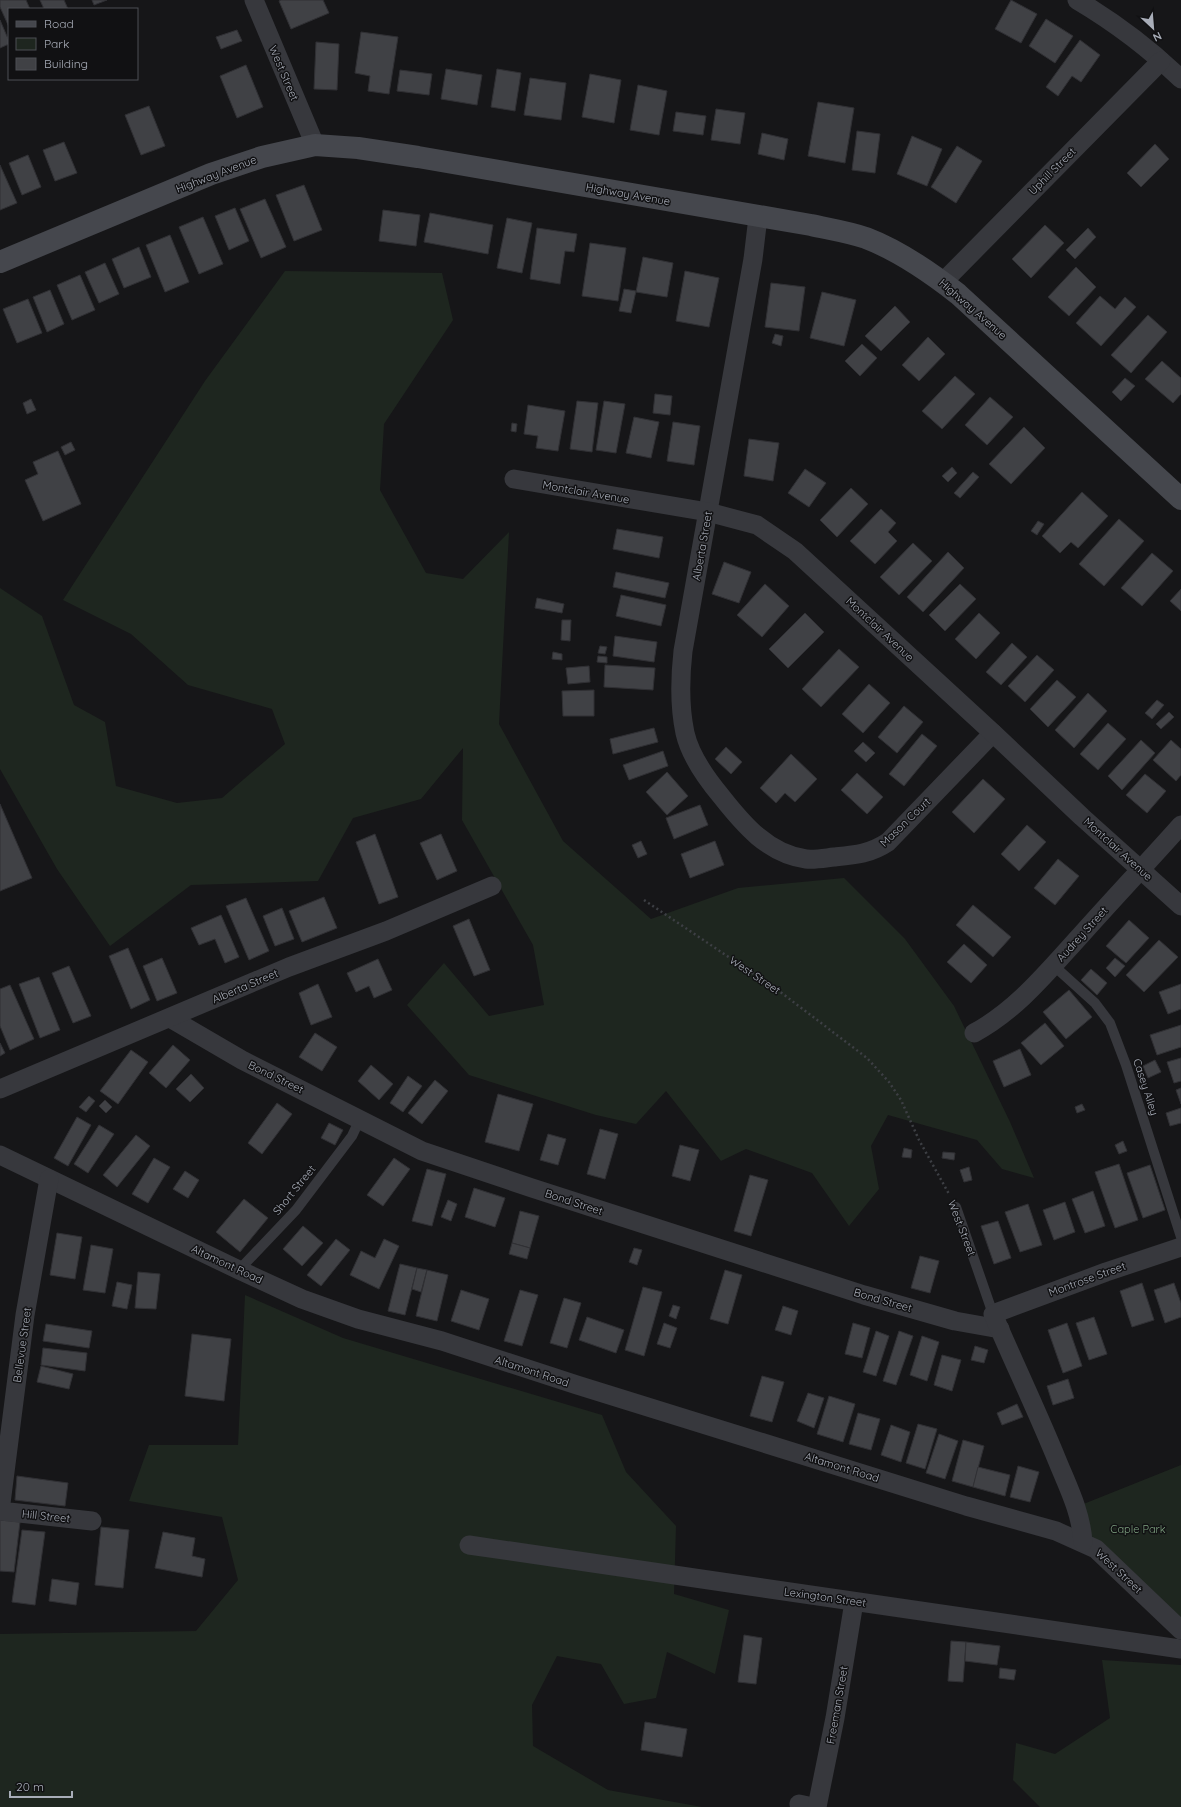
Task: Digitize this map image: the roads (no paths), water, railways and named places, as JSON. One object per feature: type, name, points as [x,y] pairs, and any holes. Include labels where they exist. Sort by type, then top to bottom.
[{"type":"main road","name":"Highway Avenue","points":[[0,262],[240,163],[315,145],[358,148],[418,157],[811,225],[865,238],[905,256],[943,282],[958,294],[1181,499]]},
{"type":"street","name":"West Street","points":[[254,0],[315,145]]},
{"type":"street","points":[[1077,0],[1117,26],[1174,68]]},
{"type":"street","name":"Uphill Street","points":[[943,282],[1174,68]]},
{"type":"street","name":"Alberta Street","points":[[758,217],[753,259],[683,651],[680,682],[681,709],[685,734],[703,774],[742,822],[771,847]]},
{"type":"street","name":"Montclair Avenue","points":[[514,479],[708,512],[757,525],[795,551],[993,733],[1082,818],[1181,906]]},
{"type":"street","name":"Mason Court","points":[[771,847],[789,855],[808,859],[844,856],[874,851],[888,842],[993,733]]},
{"type":"street","name":"Audrey Street","points":[[974,1033],[991,1024],[1010,1010],[1181,825]]},
{"type":"street","name":"Alberta Street","points":[[0,1089],[289,967],[386,931],[492,886]]},
{"type":"street","name":"Bond Street","points":[[170,1018],[242,1060],[422,1151],[532,1188],[864,1294],[955,1321],[997,1322]]},
{"type":"street","name":"Altamont Road","points":[[0,1155],[302,1299],[358,1319],[442,1341],[577,1385],[944,1499],[1056,1531],[1083,1542]]},
{"type":"street","name":"Bellevue Street","points":[[0,1511],[25,1315],[49,1179]]},
{"type":"street","name":"Montrose Street","points":[[997,1322],[1106,1272],[1181,1247]]},
{"type":"street","name":"West Street","points":[[997,1322],[1035,1407],[1076,1507],[1082,1526],[1083,1542],[1096,1549],[1114,1565],[1181,1630]]},
{"type":"street","name":"Hill Street","points":[[0,1511],[92,1521]]},
{"type":"street","name":"Lexington Street","points":[[469,1545],[1181,1649]]},
{"type":"street","name":"Freeman Street","points":[[810,1806],[835,1718],[854,1602]]},
{"type":"lane","name":"Casey Alley","points":[[1053,965],[1096,1003],[1110,1023],[1126,1065],[1181,1237]]},
{"type":"lane","name":"Short Street","points":[[239,1270],[296,1210],[352,1136],[360,1119]]},
{"type":"lane","name":"West Street","points":[[956,1207],[997,1322]]},
{"type":"park label","name":"Caple Park","points":[[1138,1529]]}]
